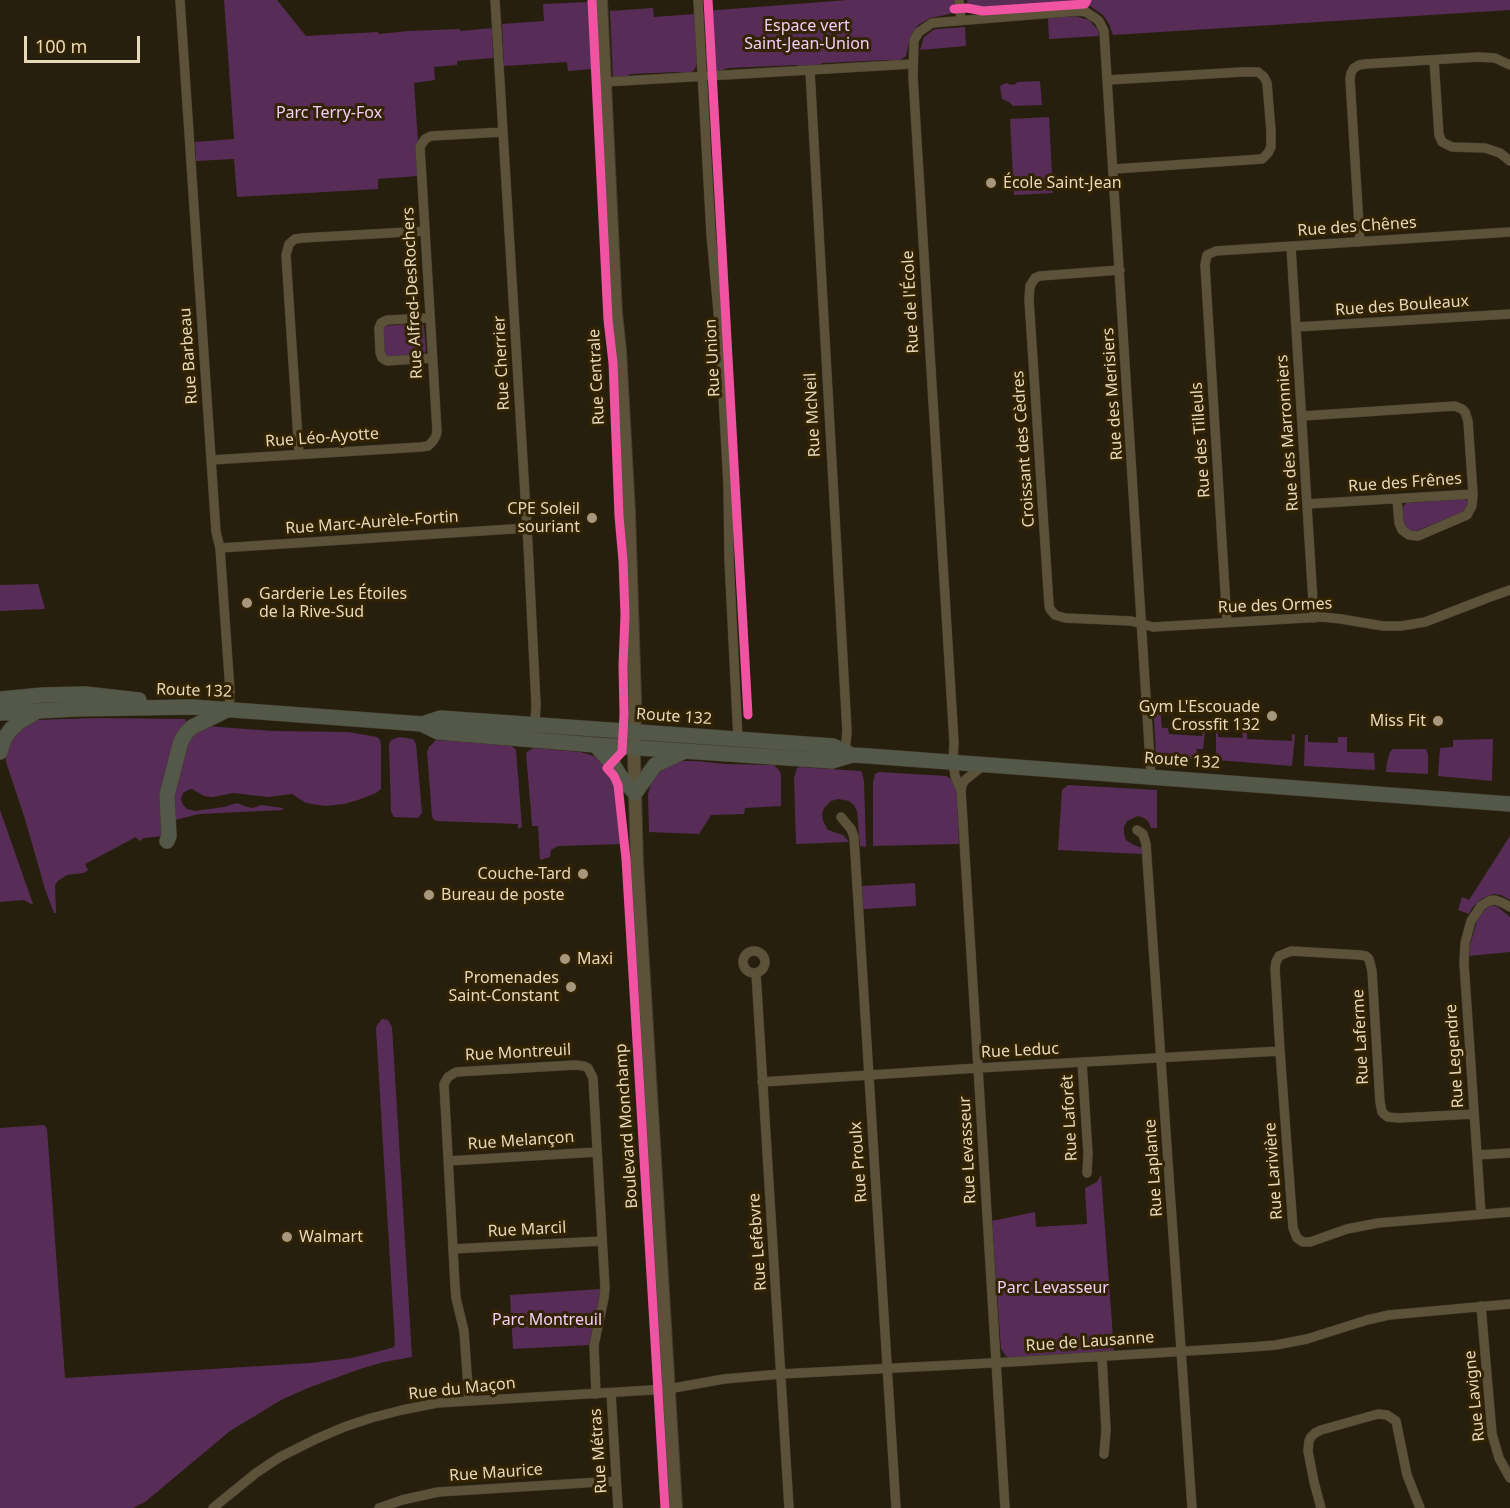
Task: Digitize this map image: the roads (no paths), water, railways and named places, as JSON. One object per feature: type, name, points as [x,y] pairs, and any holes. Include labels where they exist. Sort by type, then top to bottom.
[{"type":"highway","points":[[0,699],[94,694],[193,707]]},
{"type":"highway","name":"Route 132","points":[[0,713],[38,710],[193,707],[422,724],[438,732],[595,744],[634,739],[738,739],[833,746],[848,755]]},
{"type":"highway","points":[[0,752],[4,739],[11,729],[38,710]]},
{"type":"highway","points":[[167,841],[169,836],[167,795],[181,741],[192,727],[229,710]]},
{"type":"highway","name":"Route 132","points":[[422,724],[440,718],[535,725],[634,739],[686,751],[832,761],[848,755],[1510,804]]},
{"type":"highway","points":[[595,744],[635,793],[655,765],[686,751]]},
{"type":"street","name":"Rue Barbeau","points":[[180,0],[216,537],[220,548],[230,691],[229,710]]},
{"type":"street","name":"Rue Cherrier","points":[[495,0],[527,528],[536,704],[535,725]]},
{"type":"street","name":"Rue Centrale","points":[[601,0],[616,313],[629,512],[635,692],[634,739]]},
{"type":"street","name":"Rue Union","points":[[698,0],[728,485],[729,559],[738,739]]},
{"type":"street","points":[[959,0],[961,20]]},
{"type":"street","name":"Rue de l'École","points":[[953,762],[954,742],[912,64],[914,40],[923,28],[936,22],[1078,11],[1092,15]]},
{"type":"street","name":"Rue des Merisiers","points":[[1092,15],[1099,21],[1104,31],[1108,80],[1151,777]]},
{"type":"street","points":[[1360,242],[1351,86],[1351,73],[1354,68],[1359,65],[1487,57],[1502,60],[1510,65]]},
{"type":"street","points":[[1434,60],[1439,135],[1442,142],[1452,147],[1492,150],[1510,161]]},
{"type":"street","points":[[604,82],[912,64]]},
{"type":"street","name":"Rue McNeil","points":[[810,71],[848,755]]},
{"type":"street","points":[[1108,80],[1258,72],[1267,83],[1272,143],[1265,157],[1258,159],[1114,169]]},
{"type":"street","name":"Rue Alfred-DesRochers","points":[[433,441],[437,431],[420,150],[428,137],[436,135],[503,132]]},
{"type":"street","points":[[299,454],[286,255],[289,244],[298,238],[425,231]]},
{"type":"street","name":"Rue des Chênes","points":[[1207,255],[1216,251],[1510,232]]},
{"type":"street","name":"Rue des Marronniers","points":[[1291,247],[1314,618]]},
{"type":"street","name":"Rue des Tilleuls","points":[[1207,255],[1205,265],[1227,623]]},
{"type":"street","name":"Croissant des Cèdres","points":[[1120,270],[1040,276],[1035,278],[1029,293],[1050,609],[1055,615],[1065,618],[1131,621],[1143,625]]},
{"type":"street","name":"Rue des Bouleaux","points":[[1296,327],[1510,314]]},
{"type":"street","points":[[429,318],[387,320],[381,322],[378,328],[380,352],[382,358],[387,361],[432,358]]},
{"type":"street","name":"Rue des Frênes","points":[[1302,416],[1452,406],[1462,409],[1468,421],[1473,494],[1307,504]]},
{"type":"street","name":"Rue Léo-Ayotte","points":[[211,460],[421,447],[428,446],[433,441]]},
{"type":"street","points":[[1397,499],[1399,523],[1402,530],[1409,535],[1418,536],[1467,515],[1472,506],[1473,494]]},
{"type":"street","name":"Rue Marc-Aurèle-Fortin","points":[[220,548],[527,528]]},
{"type":"street","name":"Rue des Ormes","points":[[1143,625],[1157,627],[1314,618],[1341,619],[1383,626],[1410,625],[1436,618],[1510,590]]},
{"type":"street","name":"Boulevard Monchamp","points":[[634,739],[641,928],[676,1508]]},
{"type":"street","name":"Rue Levasseur","points":[[953,762],[955,777],[961,790],[1005,1508]]},
{"type":"street","points":[[961,790],[965,780],[984,765]]},
{"type":"street","name":"Rue Proulx","points":[[841,817],[854,837],[896,1508]]},
{"type":"street","name":"Rue Laplante","points":[[1137,830],[1143,834],[1146,844],[1192,1508]]},
{"type":"street","name":"Rue Legendre","points":[[1481,1214],[1464,953],[1466,938],[1475,912],[1485,903],[1495,900],[1510,907]]},
{"type":"street","name":"Rue Laferme","points":[[1279,956],[1291,951],[1359,955],[1369,959],[1372,971],[1380,1102],[1385,1115],[1399,1118],[1474,1114]]},
{"type":"street","name":"Rue Larivière","points":[[1279,956],[1275,968],[1280,1051],[1293,1228],[1297,1238],[1303,1242],[1310,1242],[1367,1225],[1510,1212]]},
{"type":"street","name":"Rue Lefebvre","points":[[756,973],[789,1508]]},
{"type":"street","name":"Rue Leduc","points":[[762,1082],[1280,1051]]},
{"type":"street","name":"Rue Laforêt","points":[[1082,1062],[1088,1153],[1087,1173]]},
{"type":"street","name":"Rue Montreuil","points":[[469,1401],[464,1331],[456,1298],[444,1084],[452,1074],[575,1065],[588,1068],[593,1078],[605,1293],[594,1345],[596,1394]]},
{"type":"street","name":"Rue Melançon","points":[[448,1161],[597,1152]]},
{"type":"street","points":[[1477,1155],[1510,1153]]},
{"type":"street","name":"Rue Marcil","points":[[453,1249],[602,1241]]},
{"type":"street","name":"Rue de Lausanne","points":[[668,1389],[724,1379],[781,1374],[1102,1357],[1284,1344],[1319,1336],[1378,1317],[1510,1304]]},
{"type":"street","name":"Rue Lavigne","points":[[1481,1306],[1492,1434],[1499,1458],[1510,1479]]},
{"type":"street","points":[[1102,1357],[1106,1430],[1104,1454]]},
{"type":"street","name":"Rue du Maçon","points":[[213,1508],[245,1481],[297,1448],[330,1433],[402,1410],[437,1403],[668,1389]]},
{"type":"street","name":"Rue Métras","points":[[611,1393],[618,1508]]},
{"type":"street","points":[[1321,1508],[1308,1451],[1311,1437],[1321,1430],[1378,1414],[1387,1415],[1396,1421],[1407,1475],[1420,1508]]},
{"type":"street","name":"Rue Maurice","points":[[379,1508],[418,1496],[447,1491],[616,1481]]},
{"type":"place","name":"École Saint-Jean","points":[[991,183]]},
{"type":"place","name":"CPE Soleil souriant","points":[[592,518]]},
{"type":"place","name":"Garderie Les Étoiles de la Rive-Sud","points":[[247,603]]},
{"type":"place","name":"Gym L'Escouade Crossfit 132","points":[[1272,716]]},
{"type":"place","name":"Miss Fit","points":[[1438,721]]},
{"type":"place","name":"Couche-Tard","points":[[583,874]]},
{"type":"place","name":"Bureau de poste","points":[[429,895]]},
{"type":"place","name":"Maxi","points":[[565,959]]},
{"type":"place","name":"Promenades Saint-Constant","points":[[571,987]]},
{"type":"place","name":"Walmart","points":[[287,1237]]},
{"type":"park label","name":"Espace vert Saint-Jean-Union","points":[[807,35]]},
{"type":"park label","name":"Parc Terry-Fox","points":[[329,113]]},
{"type":"park label","name":"Parc Levasseur","points":[[1053,1288]]},
{"type":"park label","name":"Parc Montreuil","points":[[547,1320]]}]
